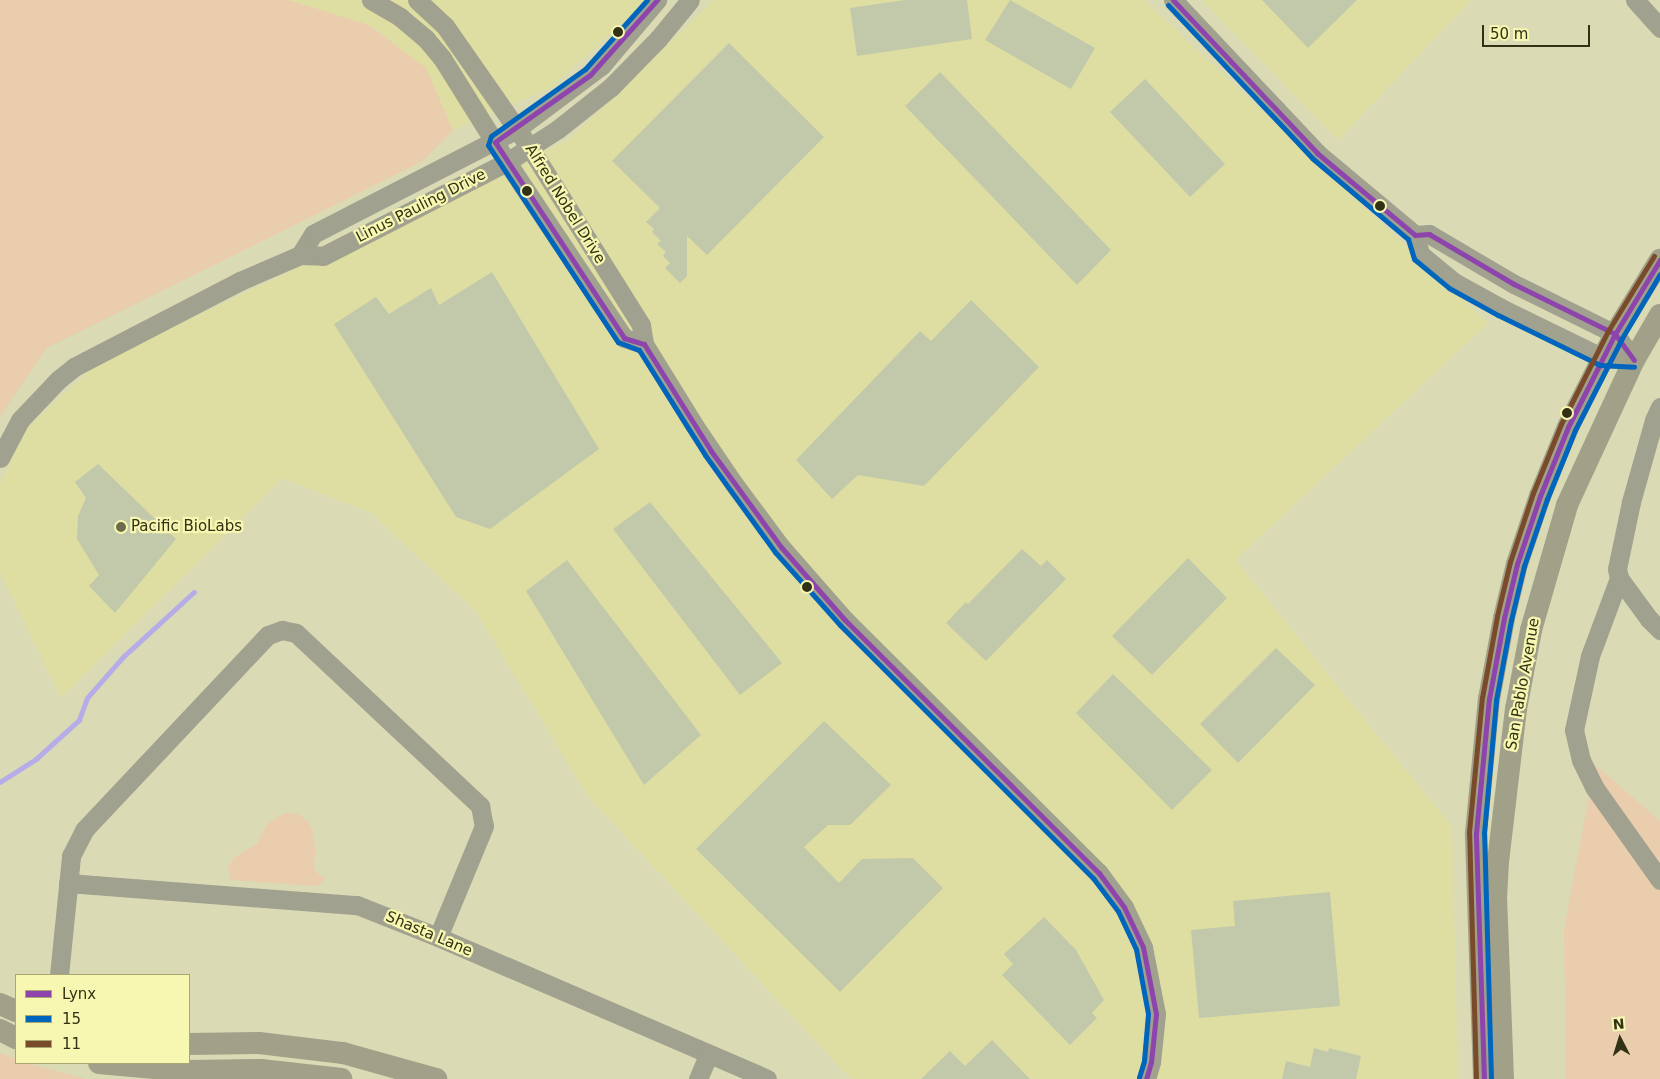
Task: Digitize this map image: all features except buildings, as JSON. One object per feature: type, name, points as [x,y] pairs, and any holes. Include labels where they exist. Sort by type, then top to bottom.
[{"type":"main road","name":"San Pablo Avenue","points":[[1484,1079],[1476,832],[1489,699],[1504,618],[1517,564],[1540,496],[1568,426],[1615,334],[1660,260]]},
{"type":"main road","name":"San Pablo Avenue","points":[[1503,1079],[1496,899],[1500,834],[1516,709],[1531,630],[1568,505],[1634,360],[1660,315]]},
{"type":"main road","points":[[0,1004],[15,1010]]},
{"type":"main road","points":[[0,1030],[15,1038]]},
{"type":"main road","points":[[190,1044],[259,1043],[343,1053],[436,1079]]},
{"type":"main road","points":[[110,1064],[187,1071],[261,1070],[341,1079]]},
{"type":"street","name":"Alfred Nobel Drive","points":[[372,0],[400,17],[426,39],[442,58],[507,162],[624,338],[644,344]]},
{"type":"street","name":"Alfred Nobel Drive","points":[[417,0],[445,26],[530,148],[641,325],[644,344],[707,445],[781,547],[845,620],[1100,873],[1124,907],[1143,947],[1156,1014],[1151,1062],[1146,1079]]},
{"type":"street","name":"Linus Pauling Drive","points":[[300,255],[313,234],[517,129],[601,66],[657,0]]},
{"type":"street","name":"Linus Pauling Drive","points":[[0,458],[20,420],[74,366],[240,281],[300,255],[323,256],[507,162],[558,129],[611,87],[658,39],[690,0]]},
{"type":"street","points":[[1173,0],[1318,153],[1415,235],[1420,254],[1454,282],[1501,308],[1603,358],[1634,360]]},
{"type":"street","points":[[1635,0],[1660,28]]},
{"type":"street","points":[[1415,235],[1429,234],[1514,284],[1615,334],[1634,360]]},
{"type":"street","points":[[1660,407],[1654,420],[1630,502],[1617,569],[1619,578],[1648,619],[1660,630]]},
{"type":"street","points":[[1619,578],[1590,656],[1574,730],[1581,760],[1594,787],[1660,880]]},
{"type":"street","points":[[59,974],[71,856],[75,844],[90,822],[268,635],[274,632],[290,630],[296,633],[480,806],[484,826],[438,937]]},
{"type":"street","name":"Shasta Lane","points":[[68,884],[357,905],[438,937],[708,1055],[768,1079]]},
{"type":"street","points":[[698,1079],[708,1055]]},
{"type":"shaded area","points":[[0,0],[288,0],[369,25],[426,68],[453,130],[423,161],[47,348],[0,416]]},
{"type":"shaded area","points":[[282,0],[645,0],[552,87],[451,131],[425,73],[374,27]]},
{"type":"shaded area","points":[[714,0],[1144,0],[1488,323],[1235,560],[1452,827],[1458,1079],[851,1079],[588,796],[475,610],[371,513],[282,478],[61,698],[0,572],[0,484],[24,431],[99,362],[571,138]]},
{"type":"shaded area","points":[[1202,0],[1471,0],[1338,140]]},
{"type":"shaded area","points":[[1595,765],[1660,821],[1660,1079],[1566,1079],[1564,929]]},
{"type":"shaded area","points":[[285,813],[297,814],[308,821],[313,831],[314,845],[317,851],[313,862],[316,872],[326,879],[317,886],[230,880],[228,869],[233,858],[257,844],[267,824]]},
{"type":"shaded area","points":[[0,1053],[15,1059],[15,1064],[31,1064],[86,1079],[0,1079]]},
{"type":"waterway","points":[[0,782],[36,759],[79,720],[87,698],[123,657],[194,592]]},
{"type":"transit line","name":"15","points":[[647,0],[585,69],[491,136],[488,145],[618,342],[639,350],[705,455],[775,552],[840,625],[1093,878],[1118,911],[1136,949],[1148,1014],[1144,1061],[1139,1077]]},
{"type":"transit line","name":"Lynx","points":[[495,142],[590,75],[657,0]]},
{"type":"transit line","name":"Lynx","points":[[1173,0],[1317,153],[1415,235],[1429,234],[1514,284],[1615,334],[1634,360]]},
{"type":"transit line","name":"15","points":[[1168,5],[1312,158],[1408,239],[1414,259],[1449,288],[1498,315],[1600,365],[1634,367]]},
{"type":"transit line","name":"Lynx","points":[[495,142],[624,338],[644,344],[711,451],[781,547],[845,620],[1099,873],[1124,907],[1143,947],[1156,1014],[1151,1062],[1146,1079]]},
{"type":"transit line","name":"11","points":[[1476,1079],[1469,832],[1482,698],[1497,616],[1510,562],[1533,493],[1561,424],[1608,331],[1654,256]]},
{"type":"transit line","name":"Lynx","points":[[1484,1079],[1476,833],[1489,699],[1504,618],[1517,564],[1540,496],[1568,427],[1615,334],[1660,260]]},
{"type":"transit line","name":"15","points":[[1491,1079],[1484,833],[1496,700],[1511,620],[1524,566],[1547,499],[1575,430],[1622,338],[1660,274]]},
{"type":"place","name":"Pacific BioLabs","points":[[121,527]]}]
